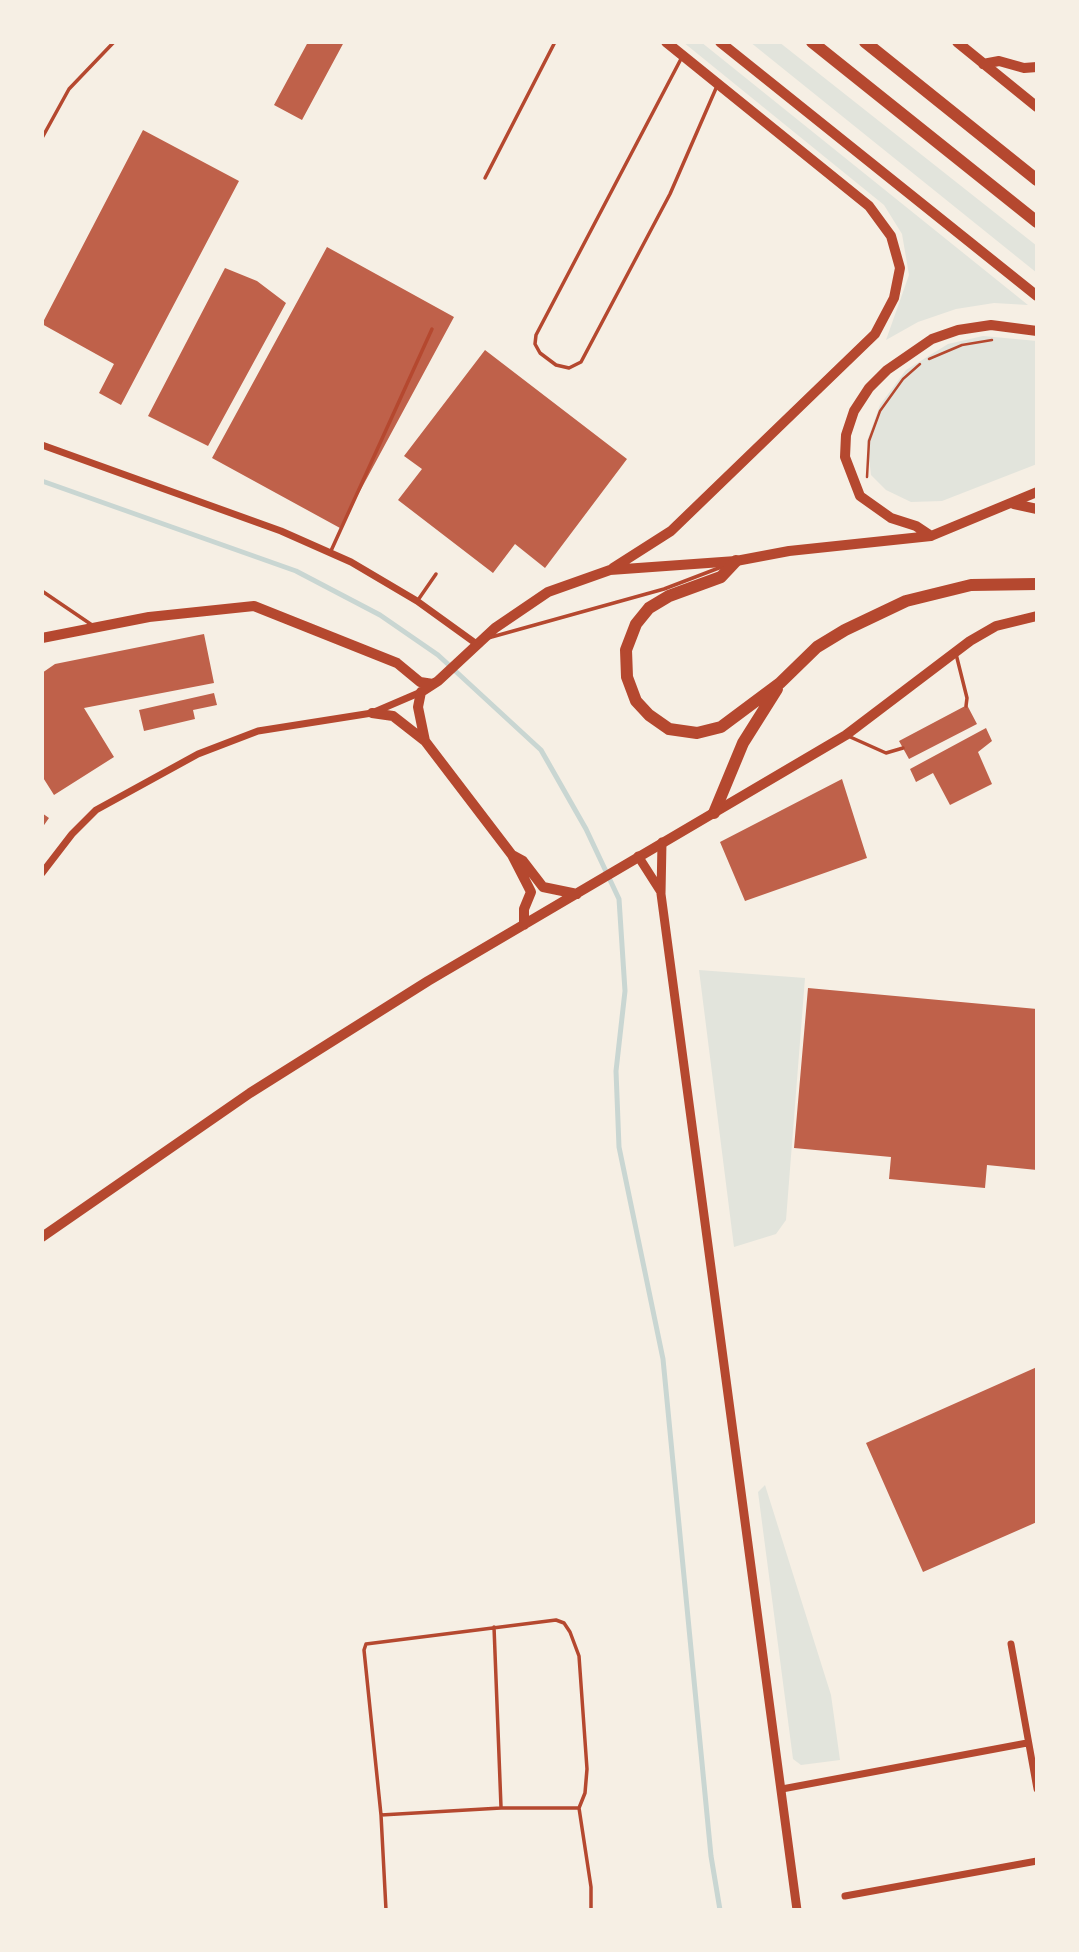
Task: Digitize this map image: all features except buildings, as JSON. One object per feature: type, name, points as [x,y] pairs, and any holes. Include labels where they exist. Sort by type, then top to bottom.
[{"type":"highway","points":[[812,42],[1037,222]]},
{"type":"highway","points":[[865,42],[1037,180]]},
{"type":"highway","points":[[877,42],[889,62]]},
{"type":"highway","points":[[736,561],[722,577],[669,596],[649,608],[636,624],[626,650],[627,677],[636,701],[649,715],[669,729],[697,733],[721,727],[780,683],[817,647],[845,630],[906,601],[971,585],[1035,584]]},
{"type":"highway","points":[[714,813],[744,743],[780,683]]},
{"type":"main road","points":[[425,741],[418,707],[421,692],[436,682],[495,628],[548,592],[610,570],[671,531],[843,368],[875,334],[894,298],[900,268],[891,236],[869,206],[666,42]]},
{"type":"main road","points":[[720,42],[1037,296]]},
{"type":"main road","points":[[957,42],[1037,107]]},
{"type":"main road","points":[[983,64],[999,61],[1024,68],[1037,67]]},
{"type":"main road","points":[[931,536],[916,526],[891,518],[860,496],[845,457],[846,435],[853,411],[869,388],[887,370],[932,339],[958,330],[991,325],[1037,331]]},
{"type":"main road","points":[[610,570],[736,561],[789,551],[931,536],[1037,492]]},
{"type":"main road","points":[[1011,504],[1037,509]]},
{"type":"main road","points":[[42,638],[175,613],[254,606],[397,663],[420,682],[436,682]]},
{"type":"main road","points":[[42,1237],[250,1093],[638,856],[846,735],[956,651],[996,626],[1037,616]]},
{"type":"main road","points":[[372,713],[393,716],[425,741],[512,855],[531,892],[524,909],[524,925]]},
{"type":"main road","points":[[512,855],[523,862],[543,887],[581,892]]},
{"type":"street","points":[[42,445],[281,531],[330,553],[417,601],[480,643]]},
{"type":"street","points":[[42,873],[72,834],[96,810],[198,754],[258,731],[372,713],[421,692]]},
{"type":"street","points":[[662,842],[662,894],[797,1910]]},
{"type":"street","points":[[638,856],[662,894]]},
{"type":"street","points":[[1012,1644],[1037,1789]]},
{"type":"street","points":[[782,1789],[1027,1743]]},
{"type":"street","points":[[845,1896],[1037,1861]]},
{"type":"lane","points":[[42,138],[69,89],[114,42]]},
{"type":"lane","points":[[485,178],[555,42]]},
{"type":"lane","points":[[683,56],[536,335],[535,344],[540,353],[556,365],[569,368],[581,362],[670,194],[718,84]]},
{"type":"lane","points":[[330,553],[432,329]]},
{"type":"lane","points":[[480,643],[664,589],[736,561]]},
{"type":"lane","points":[[417,601],[436,574]]},
{"type":"lane","points":[[42,591],[93,627]]},
{"type":"lane","points":[[956,651],[967,698],[965,706]]},
{"type":"lane","points":[[846,735],[886,753],[903,748]]},
{"type":"lane","points":[[386,1910],[381,1815],[364,1650],[366,1644],[556,1620],[564,1623],[570,1632],[579,1656],[586,1743],[585,1793],[579,1808],[591,1887],[591,1910]]},
{"type":"lane","points":[[494,1628],[501,1808]]},
{"type":"lane","points":[[381,1815],[501,1808],[579,1808]]},
{"type":"path","points":[[867,477],[873,430],[880,411],[903,379],[943,350],[993,340]]},
{"type":"shaded area","points":[[683,42],[701,42],[1028,305],[994,303],[956,309],[918,322],[886,340],[909,275],[902,234],[884,205]]},
{"type":"shaded area","points":[[750,42],[779,42],[1037,246],[1037,273]]},
{"type":"shaded area","points":[[983,336],[1037,341],[1037,464],[942,501],[911,502],[886,490],[871,475],[867,441],[880,405],[906,370],[948,344]]},
{"type":"shaded area","points":[[699,970],[805,978],[786,1220],[776,1234],[734,1247]]},
{"type":"shaded area","points":[[765,1485],[831,1695],[840,1760],[801,1765],[793,1759],[758,1492]]},
{"type":"waterway","points":[[42,481],[296,571],[380,615],[438,655],[541,750],[586,829],[619,899],[625,991],[616,1071],[619,1147],[663,1359],[711,1856],[720,1910]]}]
